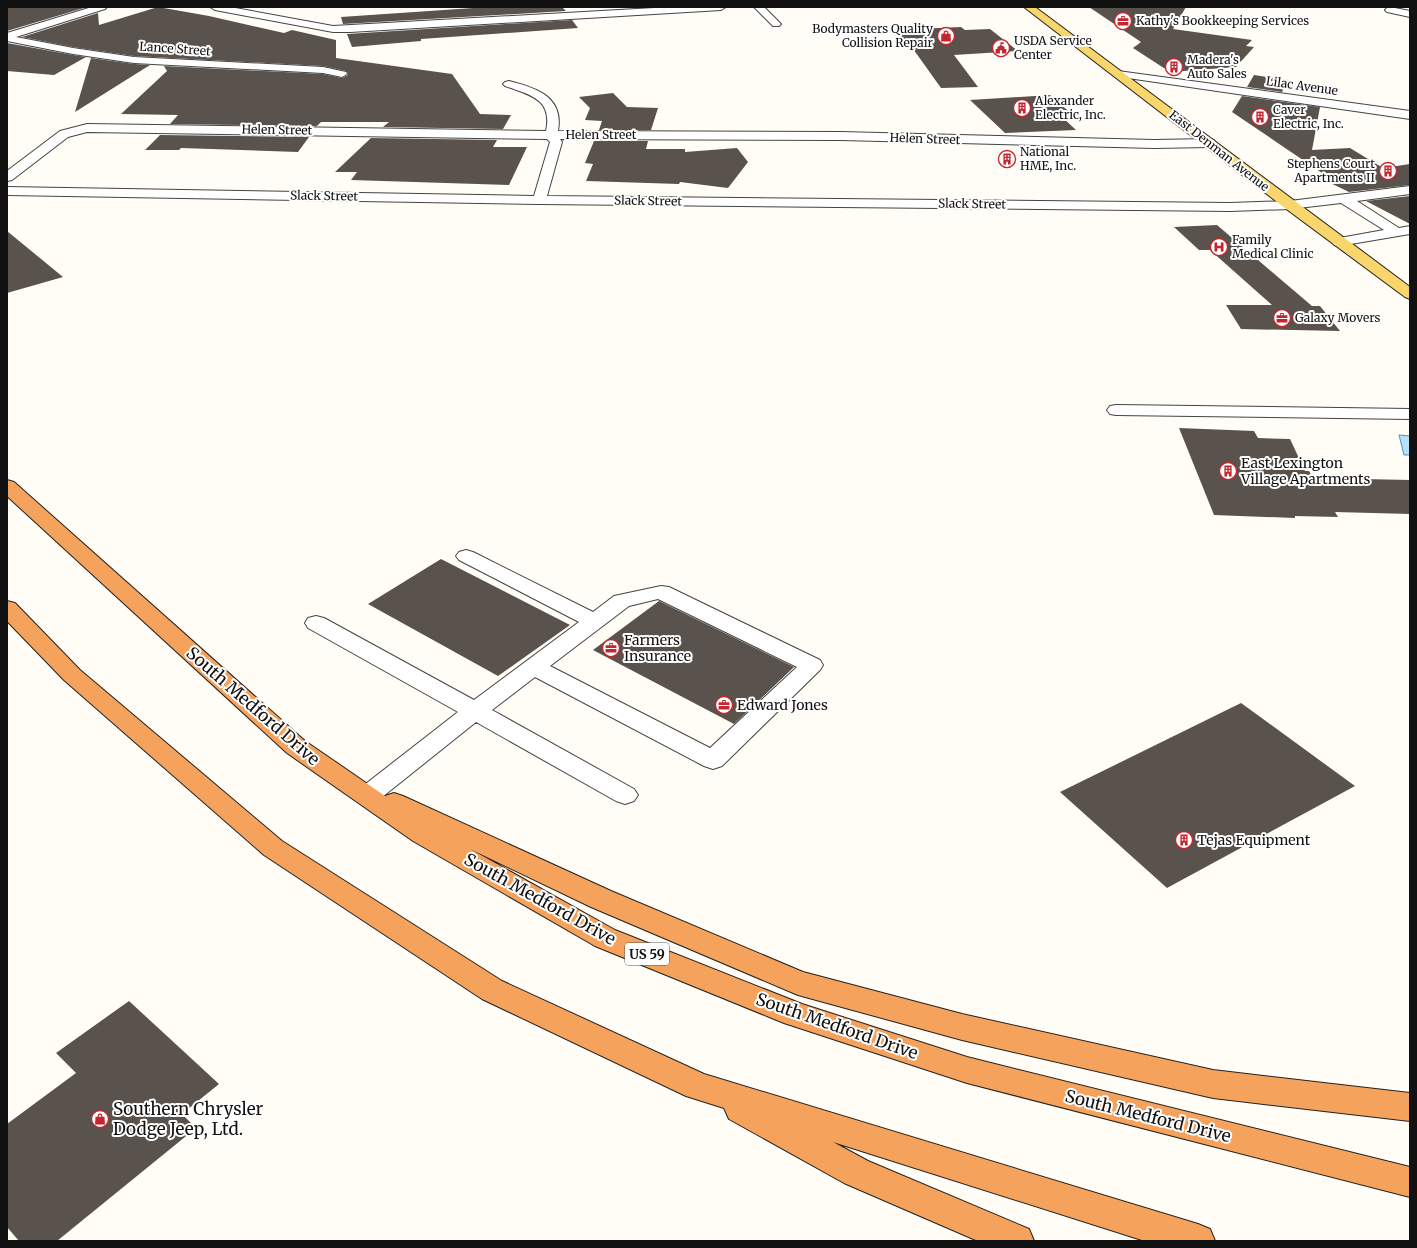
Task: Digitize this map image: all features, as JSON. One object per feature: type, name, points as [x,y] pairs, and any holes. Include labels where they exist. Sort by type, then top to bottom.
[{"type":"highway","name":"South Medford Drive","points":[[7,486],[296,747],[422,834],[606,938],[795,1014],[968,1070],[1410,1182]]},
{"type":"highway","points":[[7,608],[72,675],[273,848],[492,990],[697,1086],[856,1172],[1017,1241]]},
{"type":"highway","points":[[333,773],[601,899],[798,983],[962,1027],[1213,1084],[1410,1107]]},
{"type":"highway","points":[[697,1086],[1198,1241]]},
{"type":"main road","name":"East Denman Avenue","points":[[1029,7],[1410,294]]},
{"type":"street","points":[[7,37],[102,7]]},
{"type":"street","points":[[215,7],[333,28],[350,29],[722,7]]},
{"type":"street","points":[[759,7],[776,24]]},
{"type":"street","points":[[1390,10],[1410,14]]},
{"type":"street","name":"Lance Street","points":[[7,37],[80,53],[134,60],[323,70],[342,74]]},
{"type":"street","name":"Lilac Avenue","points":[[1118,74],[1410,115]]},
{"type":"street","points":[[509,84],[542,96],[551,105],[554,126],[551,135],[556,142],[539,200]]},
{"type":"street","name":"Helen Street","points":[[7,176],[64,134],[87,128],[551,135],[819,136],[1146,144],[1210,143]]},
{"type":"street","name":"Slack Street","points":[[7,191],[539,200],[1230,207],[1290,205],[1410,190]]},
{"type":"street","points":[[1345,199],[1396,232]]},
{"type":"street","points":[[1339,242],[1410,230]]},
{"type":"street","points":[[1116,410],[1410,414]]},
{"type":"street","points":[[466,556],[594,621]]},
{"type":"street","points":[[372,792],[475,711],[622,601],[661,592],[812,665],[713,760],[534,667]]},
{"type":"street","points":[[316,623],[625,795]]},
{"type":"water","points":[[1399,435],[1410,436],[1410,455],[1404,455]]},
{"type":"building","points":[[7,7],[87,7],[7,31]]},
{"type":"building","points":[[158,7],[209,16],[284,33],[292,30],[336,40],[336,58],[452,74],[480,114],[511,115],[503,129],[383,127],[389,122],[321,122],[317,126],[170,124],[178,115],[121,114],[167,71],[164,66],[323,74],[342,78],[348,75],[348,73],[346,71],[323,66],[134,56],[73,47],[22,37],[98,13],[99,25]]},
{"type":"building","points":[[488,7],[562,7],[566,11],[343,24],[341,17]]},
{"type":"building","points":[[1089,7],[1186,7],[1173,29],[1252,40],[1246,46],[1254,47],[1236,67],[1170,72],[1133,48],[1141,42]]},
{"type":"building","points":[[572,20],[578,28],[421,39],[421,41],[352,47],[347,34]]},
{"type":"building","points":[[961,27],[965,30],[990,29],[1018,51],[954,55],[978,87],[941,88],[916,53],[894,30]]},
{"type":"building","points":[[7,43],[86,57],[54,75],[7,71]]},
{"type":"building","points":[[91,58],[134,64],[150,65],[75,112]]},
{"type":"building","points":[[1254,75],[1288,80],[1282,92],[1247,87]]},
{"type":"building","points":[[613,93],[627,107],[658,108],[651,130],[599,130],[602,121],[585,120],[590,108],[579,97]]},
{"type":"building","name":"Alexander Electric, Inc.","points":[[1050,95],[1074,116],[1062,117],[1076,130],[1005,133],[970,100]]},
{"type":"building","points":[[1242,96],[1320,107],[1312,150],[1350,148],[1383,168],[1410,164],[1410,185],[1349,192],[1320,178],[1328,177],[1232,112]]},
{"type":"building","points":[[160,135],[309,137],[298,152],[181,148],[179,150],[145,150]]},
{"type":"building","points":[[371,138],[497,140],[493,147],[527,147],[509,185],[351,180],[357,172],[335,172]]},
{"type":"building","points":[[594,141],[648,141],[646,149],[685,149],[685,152],[737,148],[748,162],[728,188],[680,182],[679,184],[586,181],[593,164],[585,163]]},
{"type":"building","points":[[1410,196],[1410,224],[1366,201]]},
{"type":"building","points":[[1217,225],[1312,306],[1320,306],[1340,331],[1241,329],[1226,305],[1272,305],[1210,250],[1199,250],[1174,227]]},
{"type":"building","points":[[7,231],[63,277],[7,293]]},
{"type":"building","points":[[1179,428],[1254,431],[1258,438],[1290,439],[1305,471],[1309,471],[1313,478],[1410,480],[1410,514],[1335,512],[1338,517],[1295,516],[1295,518],[1214,515]]},
{"type":"building","points":[[441,559],[570,625],[498,676],[368,604]]},
{"type":"building","points":[[659,601],[794,667],[734,724],[593,650]]},
{"type":"building","name":"Tejas Equipment","points":[[1241,703],[1355,786],[1167,888],[1060,792]]},
{"type":"building","name":"Southern Chrysler Dodge Jeep, Ltd.","points":[[129,1001],[219,1084],[182,1114],[196,1128],[57,1241],[19,1241],[7,1227],[7,1124],[76,1073],[56,1053]]},
{"type":"place","name":"Kathy's Bookkeeping Services","points":[[1123,21]]},
{"type":"place","name":"Bodymasters Quality Collision Repair","points":[[946,36]]},
{"type":"place","name":"USDA Service Center","points":[[1001,48]]},
{"type":"place","name":"Madera's Auto Sales","points":[[1174,67]]},
{"type":"place","name":"Alexander Electric, Inc.","points":[[1022,108]]},
{"type":"place","name":"Caver Electric, Inc.","points":[[1260,117]]},
{"type":"place","name":"National HME, Inc.","points":[[1007,159]]},
{"type":"place","name":"Stephens Court Apartments II","points":[[1388,171]]},
{"type":"place","name":"Family Medical Clinic","points":[[1219,247]]},
{"type":"place","name":"Galaxy Movers","points":[[1282,318]]},
{"type":"place","name":"East Lexington Village Apartments","points":[[1228,471]]},
{"type":"place","name":"Farmers Insurance","points":[[611,648]]},
{"type":"place","name":"Edward Jones","points":[[724,705]]},
{"type":"place","name":"Tejas Equipment","points":[[1184,840]]},
{"type":"place","name":"Southern Chrysler Dodge Jeep, Ltd.","points":[[100,1119]]}]
